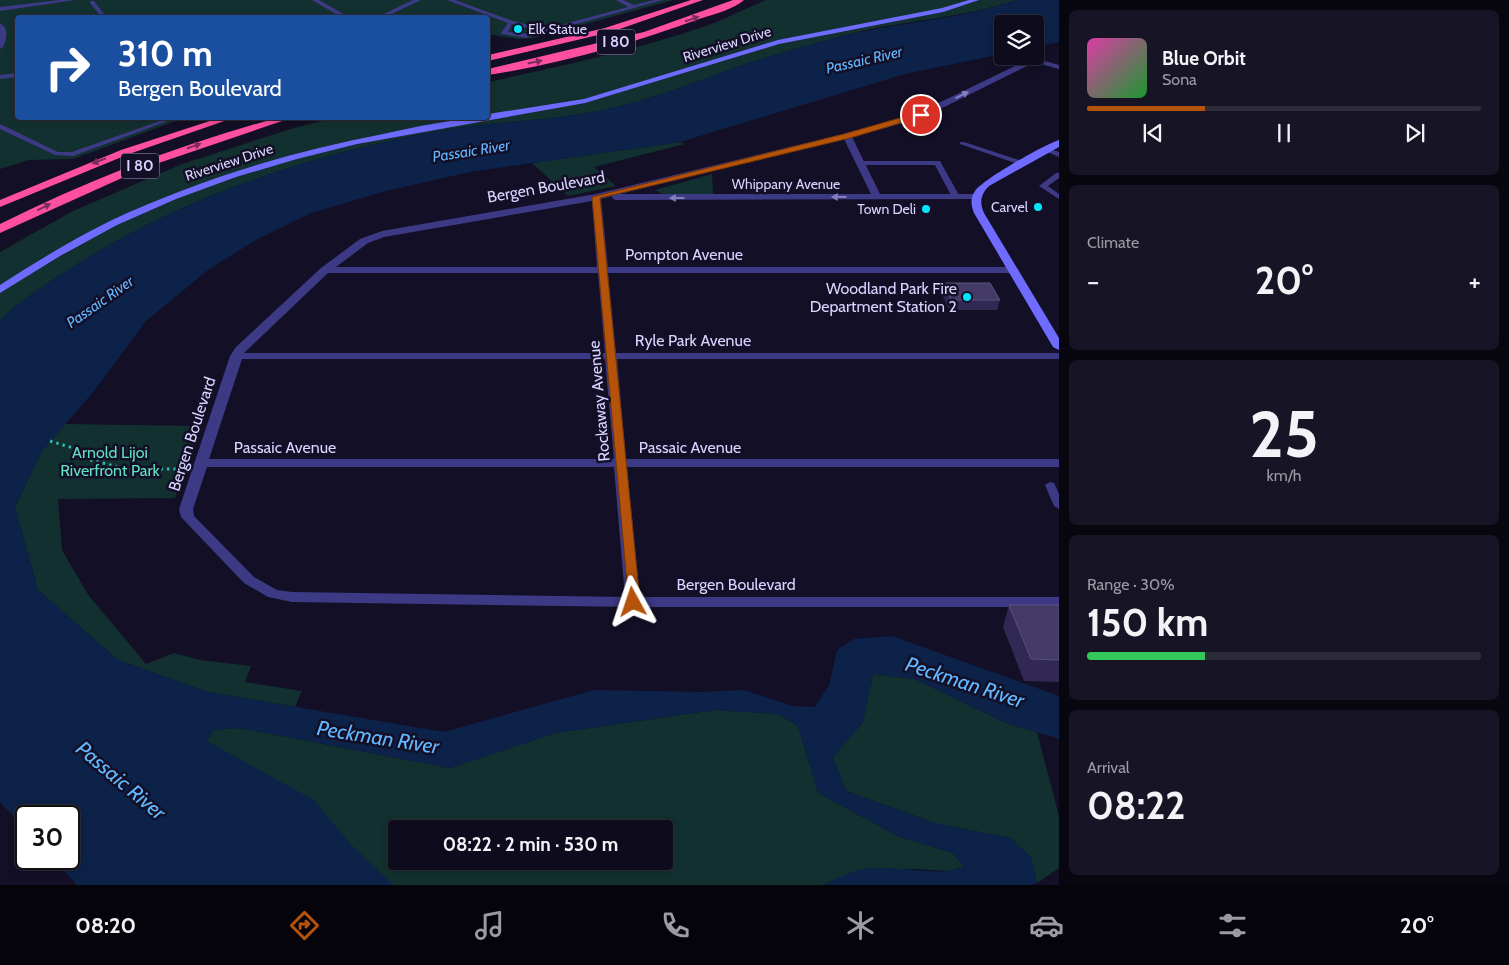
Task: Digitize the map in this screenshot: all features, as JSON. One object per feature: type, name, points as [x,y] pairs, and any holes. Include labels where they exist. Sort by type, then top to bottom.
[{"type":"highway","name":"I 80","points":[[490,58],[608,30],[699,0]]},
{"type":"highway","name":"I 80","points":[[490,72],[627,39],[680,23],[740,0]]},
{"type":"highway","name":"I 80","points":[[0,204],[125,152],[222,120]]},
{"type":"highway","name":"I 80","points":[[0,229],[55,202],[126,171],[199,144],[279,120]]},
{"type":"street","name":"Riverview Drive","points":[[490,117],[585,101],[778,42],[943,10],[976,0]]},
{"type":"street","name":"Bergen Boulevard","points":[[1059,67],[1041,62],[1030,62],[921,115],[847,136],[596,197],[382,234],[364,241],[325,270],[240,348],[186,509],[188,517],[248,580],[273,594],[318,599],[633,602],[1059,602]]},
{"type":"street","name":"Riverview Drive","points":[[0,290],[114,222],[162,200],[216,179],[298,155],[472,120]]},
{"type":"street","points":[[847,136],[877,197]]},
{"type":"street","points":[[1059,143],[986,184],[976,197],[976,208],[1059,347]]},
{"type":"street","name":"Whippany Avenue","points":[[596,197],[976,197]]},
{"type":"street","name":"Rockaway Avenue","points":[[596,197],[633,602]]},
{"type":"street","name":"Pompton Avenue","points":[[325,270],[1012,270]]},
{"type":"street","name":"Ryle Park Avenue","points":[[236,356],[1059,356]]},
{"type":"street","name":"Passaic Avenue","points":[[201,466],[621,463],[1059,464]]},
{"type":"lane","points":[[0,9],[72,0]]},
{"type":"lane","points":[[315,0],[342,15]]},
{"type":"lane","points":[[384,15],[418,0]]},
{"type":"lane","points":[[450,0],[510,22],[545,31]]},
{"type":"lane","points":[[619,0],[633,7]]},
{"type":"lane","points":[[510,22],[504,34],[526,36],[660,0]]},
{"type":"lane","points":[[81,1],[94,1],[103,15]]},
{"type":"lane","points":[[0,3],[22,6]]},
{"type":"lane","points":[[0,25],[4,32],[4,40],[0,47]]},
{"type":"lane","points":[[0,77],[15,75]]},
{"type":"lane","points":[[0,126],[57,154],[73,154],[167,120]]},
{"type":"lane","points":[[962,143],[1024,163]]},
{"type":"lane","points":[[1046,150],[1059,155]]},
{"type":"lane","points":[[860,164],[937,164],[956,197]]},
{"type":"lane","points":[[1059,175],[1044,186],[1059,197]]},
{"type":"lane","points":[[1050,486],[1059,506]]},
{"type":"path","points":[[50,441],[68,444],[77,450],[83,458],[126,469],[201,466]]},
{"type":"green space","points":[[0,0],[674,0],[534,38],[518,39],[490,34],[490,15],[15,15],[15,120],[179,120],[73,159],[29,160],[0,169]]},
{"type":"green space","points":[[766,0],[1017,0],[952,16],[886,26],[842,36],[755,61],[672,91],[618,107],[560,117],[443,130],[393,140],[295,166],[247,182],[153,222],[65,272],[23,300],[0,320],[0,252],[73,211],[182,164],[294,128],[325,120],[490,120],[490,82],[596,58],[677,36],[727,18]]},
{"type":"green space","points":[[680,142],[685,144],[594,167],[616,186],[568,196],[532,163]]},
{"type":"green space","points":[[712,174],[713,194],[663,194],[655,190]]},
{"type":"green space","name":"Arnold Lijoi Riverfront Park","points":[[65,424],[201,426],[175,498],[58,499],[62,550],[89,596],[146,664],[174,653],[200,660],[251,666],[245,682],[302,691],[295,707],[208,692],[118,660],[38,590],[15,507],[42,451]]},
{"type":"green space","points":[[873,674],[915,679],[1006,723],[1037,732],[1059,816],[1059,868],[1037,883],[1031,857],[1010,838],[938,824],[846,791],[833,757],[863,722]]},
{"type":"green space","points":[[715,710],[778,714],[798,726],[818,793],[900,837],[953,853],[964,867],[949,871],[915,869],[860,870],[823,885],[393,885],[353,847],[207,741],[213,730],[239,728],[450,768],[555,733]]},
{"type":"water","points":[[1017,0],[1059,0],[1059,42],[1044,45],[1044,15],[994,15],[994,56],[905,74],[680,142],[470,172],[386,191],[311,213],[256,240],[208,270],[146,321],[94,391],[42,451],[15,507],[38,590],[118,660],[208,692],[444,732],[594,690],[700,692],[744,690],[793,706],[815,707],[829,685],[837,650],[854,639],[892,636],[1059,696],[1059,739],[1006,723],[915,679],[873,674],[863,722],[833,757],[846,791],[938,824],[1010,838],[1031,857],[1037,883],[1031,885],[823,885],[854,871],[872,868],[939,871],[964,867],[953,853],[900,837],[818,793],[798,726],[778,714],[715,710],[555,733],[450,768],[239,728],[213,730],[207,741],[314,800],[353,847],[393,885],[77,885],[63,870],[80,870],[80,805],[15,805],[15,818],[0,802],[0,320],[31,294],[108,246],[153,222],[246,182],[295,166],[393,140],[443,130],[560,117],[618,107],[672,91],[743,65],[831,39],[994,7]]},
{"type":"building","points":[[943,283],[990,283],[1000,300],[951,300]]},
{"type":"building","points":[[1009,605],[1059,605],[1059,660],[1031,659]]},
{"type":"place","name":"Elk Statue","points":[[518,29]]},
{"type":"place","name":"Carvel","points":[[1038,207]]},
{"type":"place","name":"Town Deli","points":[[926,209]]},
{"type":"place","name":"Woodland Park Fire Department Station 2","points":[[967,297]]},
{"type":"route","points":[[633,602],[596,197],[685,177],[847,136],[921,115]]},
{"type":"water label","name":"Passaic River","points":[[864,60]]},
{"type":"water label","name":"Passaic River","points":[[471,151]]},
{"type":"water label","name":"Passaic River","points":[[100,302]]},
{"type":"water label","name":"Peckman River","points":[[965,682]]},
{"type":"water label","name":"Peckman River","points":[[378,737]]},
{"type":"water label","name":"Passaic River","points":[[121,780]]}]
